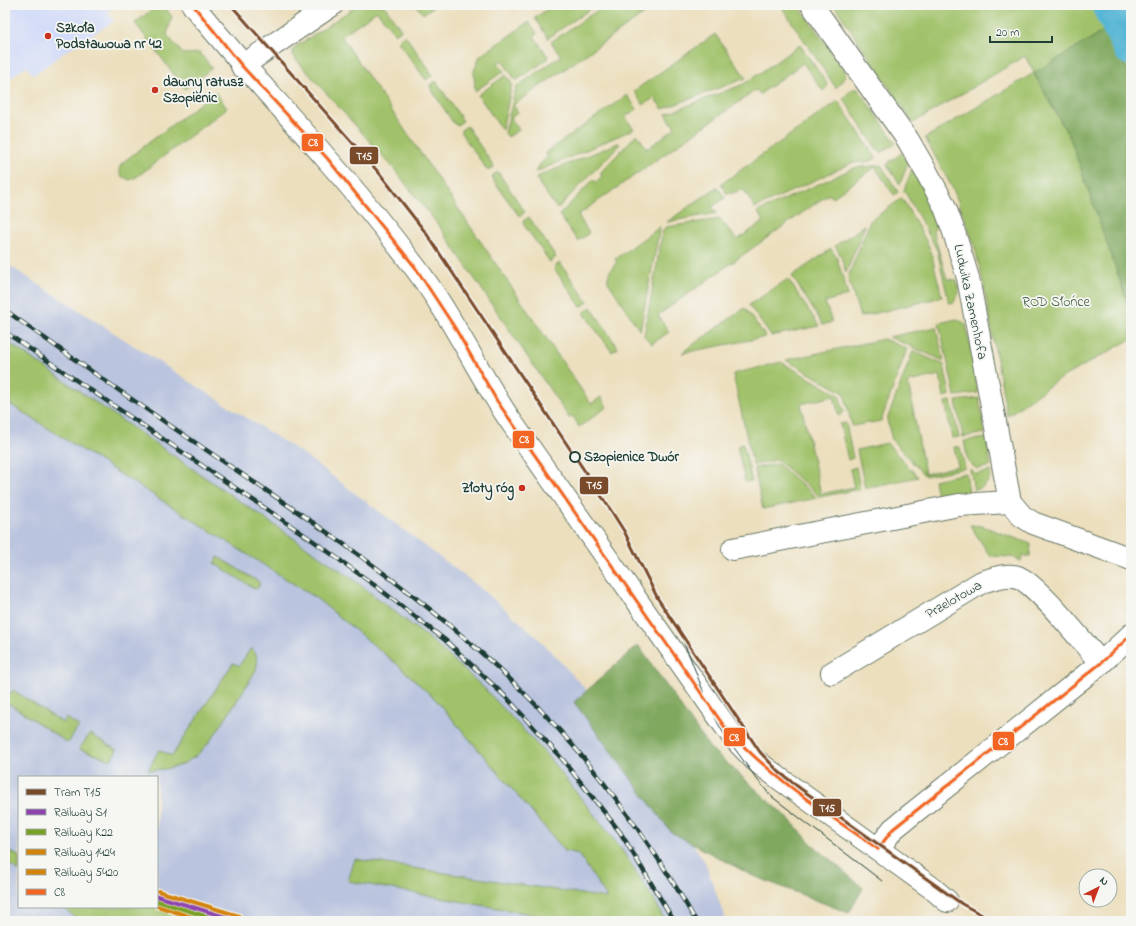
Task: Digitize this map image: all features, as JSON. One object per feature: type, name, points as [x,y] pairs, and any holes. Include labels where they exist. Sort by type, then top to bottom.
[{"type":"street","points":[[193,5],[242,66],[327,158],[415,267],[448,316],[501,407],[724,726],[742,748],[766,769],[932,888],[947,901]]},
{"type":"street","points":[[242,66],[332,5]]},
{"type":"street","name":"Ludwika Zamenhofa","points":[[812,5],[908,140],[931,180],[949,217],[968,278],[1010,502]]},
{"type":"street","points":[[733,549],[959,505],[1010,502],[1022,516],[1033,523],[1131,559]]},
{"type":"street","name":"Przelotowa","points":[[832,673],[982,582],[1001,576],[1017,577],[1037,592],[1101,663]]},
{"type":"street","points":[[878,850],[893,829],[1101,663],[1131,635]]},
{"type":"shaded area","name":"Szkoła Podstawowa nr 42","points":[[5,5],[116,5],[107,12],[114,21],[68,50],[33,75],[26,66],[5,82]]},
{"type":"shaded area","points":[[5,263],[303,454],[478,586],[535,635],[584,687],[705,862],[726,921],[5,921]]},
{"type":"green space","points":[[158,5],[163,5],[172,17],[167,35],[183,54],[200,53],[212,68],[185,89],[135,23]]},
{"type":"green space","points":[[358,5],[384,5],[401,30],[395,34],[377,11],[341,36],[591,404],[601,397],[607,407],[579,427],[573,416],[569,418],[439,226],[390,164],[292,55],[294,48]]},
{"type":"green space","points":[[416,5],[436,5],[423,14]]},
{"type":"green space","points":[[553,5],[596,5],[548,38],[535,18]]},
{"type":"green space","points":[[605,5],[615,5],[620,12],[632,5],[657,5],[513,105],[518,112],[511,118],[519,130],[508,137],[505,133],[516,87],[561,56],[551,42]]},
{"type":"green space","points":[[789,5],[798,5],[845,71],[845,77],[836,88],[783,9]]},
{"type":"green space","name":"ROD Słońce","points":[[834,5],[1131,5],[1131,78],[1107,29],[1034,74],[1070,138],[1108,242],[1131,312],[1131,339],[1056,381],[1007,416],[983,282],[974,244],[954,191],[925,138],[1034,73],[1025,56],[913,123]]},
{"type":"green space","points":[[529,22],[537,33],[534,36],[549,58],[516,81],[502,60],[498,63],[504,71],[475,91],[474,71],[480,56]]},
{"type":"green space","points":[[1107,29],[1131,78],[1131,312],[1070,138],[1034,73]]},
{"type":"green space","points":[[715,34],[746,78],[663,109],[654,98],[643,105],[634,91]]},
{"type":"green space","points":[[405,35],[433,75],[426,80],[399,43],[399,40]]},
{"type":"green space","points":[[800,45],[828,85],[823,91],[803,63],[760,94],[756,90],[578,215],[589,233],[578,241],[559,215],[593,180],[596,182],[602,176],[600,173],[637,134],[647,149],[675,128],[666,114],[744,84]]},
{"type":"green space","points":[[506,75],[512,84],[502,130],[478,95]]},
{"type":"green space","points":[[436,81],[463,121],[457,125],[454,124],[431,89],[430,85]]},
{"type":"green space","points":[[853,89],[858,89],[896,143],[882,152],[878,151],[843,98]]},
{"type":"green space","points":[[215,92],[227,108],[138,176],[130,180],[121,176],[119,169],[122,163]]},
{"type":"green space","points":[[627,95],[637,109],[625,117],[634,129],[536,172],[540,164],[548,157],[545,153]]},
{"type":"green space","points":[[838,101],[876,158],[870,161],[852,163],[755,208],[744,190],[727,194],[721,184]]},
{"type":"green space","points":[[467,126],[494,167],[488,171],[461,133],[461,130]]},
{"type":"green space","points":[[618,143],[620,144],[557,209],[540,185],[537,177]]},
{"type":"green space","points":[[902,153],[908,162],[900,184],[887,165]]},
{"type":"green space","points":[[881,165],[898,192],[894,195],[875,167],[832,198],[829,194],[658,315],[669,332],[652,344],[644,336],[663,230],[666,227],[720,219],[737,240],[764,221],[757,212],[854,168]]},
{"type":"green space","points":[[912,169],[940,222],[933,231],[947,279],[957,280],[959,293],[954,302],[949,303],[937,250],[904,190]]},
{"type":"green space","points":[[498,172],[525,212],[519,216],[493,180],[492,176]]},
{"type":"green space","points":[[717,187],[725,198],[712,207],[717,213],[667,222]]},
{"type":"green space","points":[[902,198],[930,248],[942,297],[860,317],[848,277],[870,221]]},
{"type":"green space","points":[[529,217],[556,257],[550,262],[524,225],[523,221]]},
{"type":"green space","points":[[865,225],[846,273],[841,256],[835,246]]},
{"type":"green space","points":[[660,227],[640,331],[608,282],[608,276],[617,262],[615,259]]},
{"type":"green space","points":[[831,249],[837,258],[848,295],[825,302],[832,322],[823,325],[792,276]]},
{"type":"green space","points":[[560,263],[588,302],[581,307],[555,270],[554,267]]},
{"type":"green space","points":[[788,279],[819,326],[771,336],[749,305]]},
{"type":"green space","points":[[591,307],[618,348],[612,352],[585,315],[585,312]]},
{"type":"green space","points":[[745,308],[766,337],[682,353],[684,351]]},
{"type":"green space","points":[[957,319],[966,324],[978,393],[955,396],[939,323]]},
{"type":"green space","points":[[936,327],[944,361],[889,337]]},
{"type":"green space","points":[[884,339],[907,349],[881,421],[852,426],[844,393],[786,360]]},
{"type":"green space","points":[[5,340],[350,577],[431,640],[484,688],[546,754],[622,850],[655,901],[665,921],[569,921],[348,881],[355,859],[607,898],[579,854],[565,851],[435,699],[398,665],[316,598],[5,401]]},
{"type":"green space","points":[[913,351],[944,365],[950,395],[944,397],[940,375],[908,382],[925,474],[958,466],[954,447],[960,447],[965,468],[925,476],[892,440],[887,420]]},
{"type":"green space","points":[[781,362],[839,395],[844,412],[839,416],[834,396],[801,404],[821,494],[854,487],[850,469],[856,467],[860,489],[820,497],[777,460],[753,465],[733,374]]},
{"type":"green space","points":[[979,398],[985,433],[963,437],[956,401]]},
{"type":"green space","points":[[951,401],[959,437],[952,438],[945,402]]},
{"type":"green space","points":[[846,423],[853,458],[848,460],[840,424]]},
{"type":"green space","points":[[986,438],[991,466],[977,469],[968,462],[964,441]]},
{"type":"green space","points":[[887,443],[918,477],[865,488],[857,450]]},
{"type":"green space","points":[[743,444],[752,481],[745,482],[737,446]]},
{"type":"green space","points":[[778,464],[817,498],[763,509],[754,468]]},
{"type":"green space","points":[[970,469],[976,474],[991,471],[986,484],[974,490]]},
{"type":"green space","points":[[966,473],[969,492],[937,496],[934,480]]},
{"type":"green space","points":[[970,525],[982,526],[1031,544],[1030,556],[1023,556],[1021,561],[1012,557],[990,556]]},
{"type":"green space","points":[[218,557],[259,582],[259,587],[255,589],[214,563]]},
{"type":"green space","points":[[638,645],[709,747],[790,820],[811,843],[863,888],[849,913],[751,875],[671,832],[574,702]]},
{"type":"green space","points":[[251,648],[257,658],[256,670],[205,747],[187,762],[163,769],[148,770],[159,750],[172,756],[233,663],[239,666]]},
{"type":"green space","points":[[13,690],[63,723],[66,718],[79,726],[68,743],[5,701],[5,691],[10,694]]},
{"type":"green space","points":[[90,734],[117,750],[111,760],[79,749]]},
{"type":"green space","points":[[5,850],[18,856],[18,870],[5,861]]},
{"type":"green space","points":[[64,908],[158,908],[204,921],[79,921]]},
{"type":"waterway","points":[[1110,5],[1131,47]]},
{"type":"tram line","name":"T15","points":[[231,5],[380,174],[426,233],[612,512],[624,531],[658,599],[760,752],[779,772],[801,789],[962,904],[993,921]]},
{"type":"tram line","points":[[675,624],[688,652],[710,708],[724,734]]},
{"type":"tram line","points":[[727,738],[771,796],[882,881]]},
{"type":"railway","points":[[5,310],[139,404],[337,539],[412,595],[484,655],[544,713],[592,769],[637,828],[678,890],[696,921]]},
{"type":"railway","points":[[5,332],[312,540],[377,587],[445,640],[508,699],[563,760],[620,832],[674,921]]},
{"type":"rail line","name":"1424","points":[[158,891],[239,916]]},
{"type":"rail line","name":"S1","points":[[158,896],[238,921]]},
{"type":"rail line","name":"K22","points":[[158,901],[221,921]]},
{"type":"rail line","name":"5420","points":[[158,906],[204,921]]},
{"type":"transit line","name":"C8","points":[[193,5],[242,66],[327,158],[415,267],[455,328],[497,401],[724,726],[741,744],[778,777],[817,807],[878,849]]},
{"type":"transit line","name":"C8","points":[[878,849],[893,829],[1101,663],[1131,635]]},
{"type":"place","name":"Szkoła Podstawowa nr 42","points":[[48,36]]},
{"type":"place","name":"dawny ratusz Szopienic","points":[[155,90]]},
{"type":"place","name":"Szopienice Dwór","points":[[575,457]]},
{"type":"place","name":"Złoty róg","points":[[522,488]]}]
